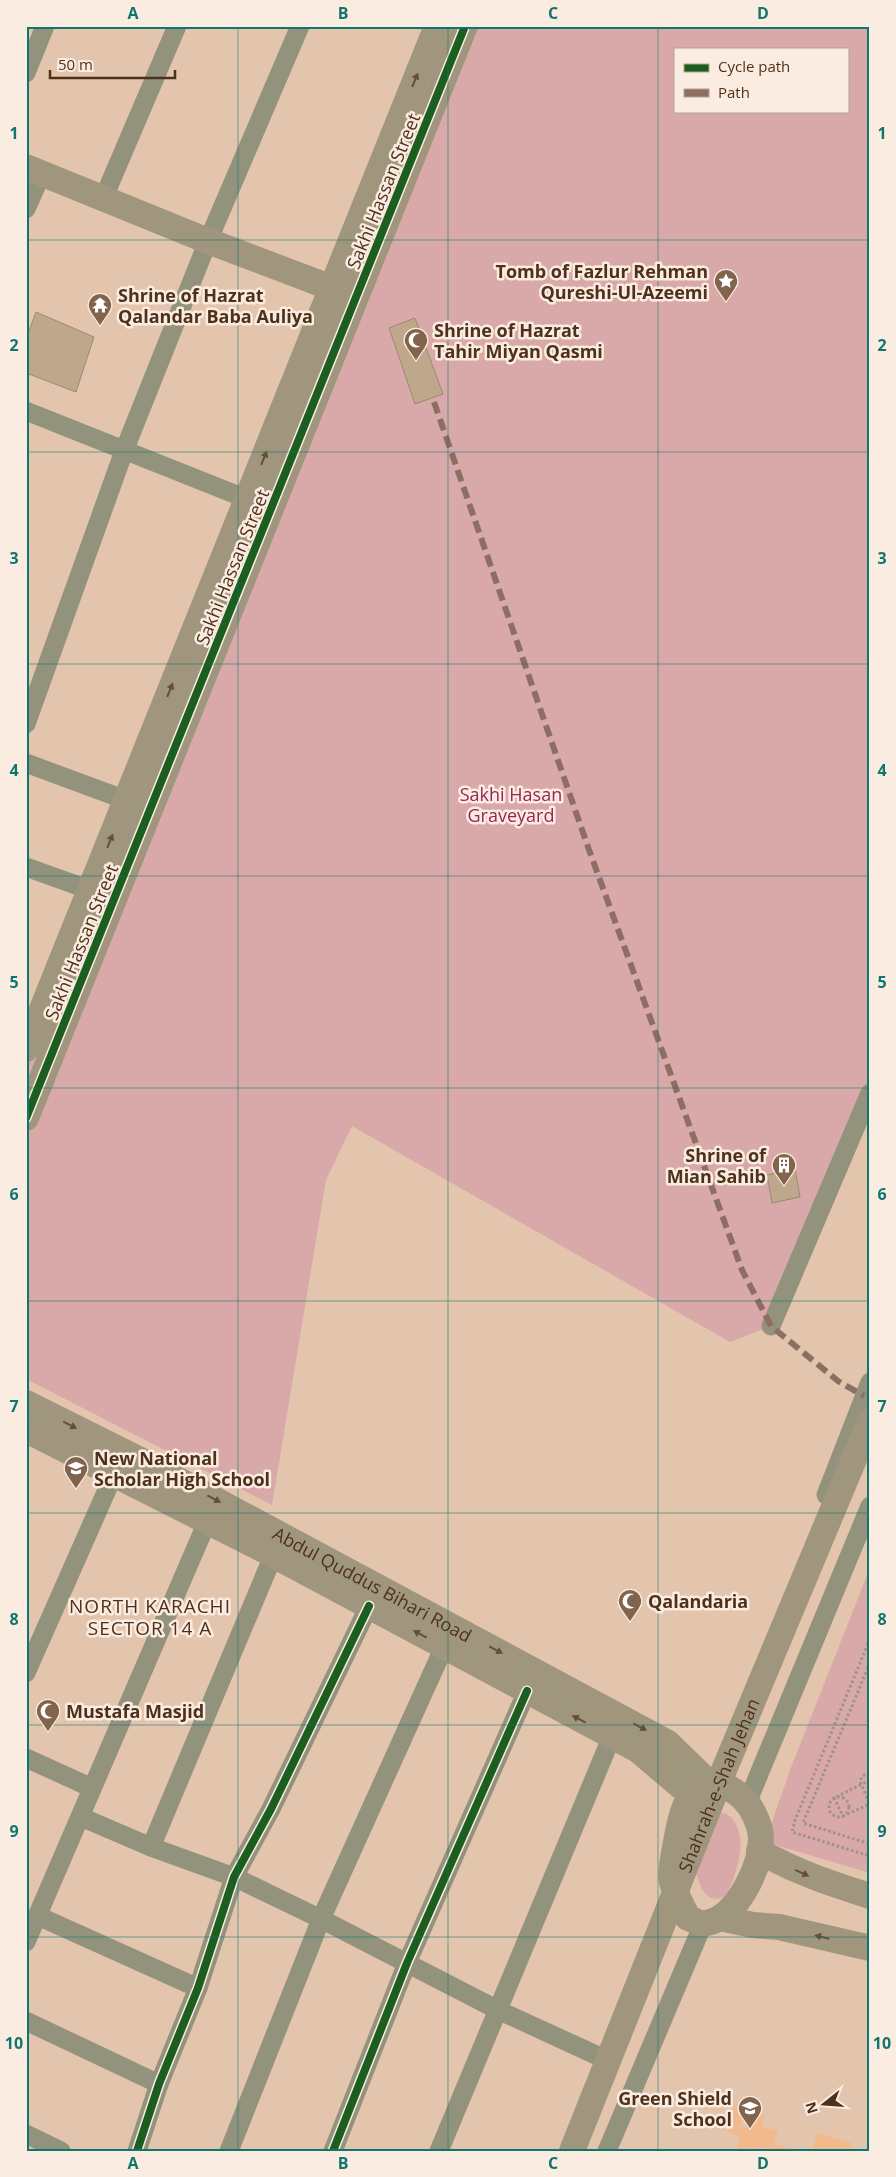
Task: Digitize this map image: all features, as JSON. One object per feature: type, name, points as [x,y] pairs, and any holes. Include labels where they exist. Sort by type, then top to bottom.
[{"type":"main road","name":"Sakhi Hassan Street","points":[[26,1048],[437,26]]},
{"type":"main road","name":"Sakhi Hassan Street","points":[[26,1118],[465,26]]},
{"type":"main road","points":[[34,170],[208,241],[332,288]]},
{"type":"main road","name":"Shahrah-e-Shah Jehan","points":[[572,2151],[724,1770],[868,1399]]},
{"type":"main road","name":"Abdul Quddus Bihari Road","points":[[26,1403],[158,1469],[668,1743],[705,1786]]},
{"type":"main road","name":"Abdul Quddus Bihari Road","points":[[26,1430],[273,1556],[705,1786]]},
{"type":"main road","name":"Shahrah-e-Shah Jehan","points":[[591,2151],[810,1605],[870,1464]]},
{"type":"main road","points":[[712,1921],[739,1901],[749,1884],[761,1838],[756,1819],[747,1803],[733,1790],[705,1786],[684,1806],[673,1860],[672,1882],[688,1918],[712,1921],[779,1927],[870,1948]]},
{"type":"main road","points":[[759,1851],[814,1878],[870,1896]]},
{"type":"street","points":[[26,73],[46,26]]},
{"type":"street","points":[[104,197],[176,26]]},
{"type":"street","points":[[26,724],[124,451],[208,241],[300,26]]},
{"type":"street","points":[[26,209],[34,170]]},
{"type":"street","points":[[26,411],[247,499]]},
{"type":"street","points":[[26,763],[126,800]]},
{"type":"street","points":[[26,866],[90,890]]},
{"type":"street","points":[[772,1326],[870,1093]]},
{"type":"street","points":[[705,1786],[868,1399]]},
{"type":"street","points":[[26,1673],[114,1474]]},
{"type":"street","points":[[747,1803],[870,1506]]},
{"type":"street","points":[[26,1942],[207,1522]]},
{"type":"street","points":[[151,1847],[273,1556]]},
{"type":"street","points":[[137,2151],[159,2084],[198,1988],[234,1877],[270,1809],[368,1606]]},
{"type":"street","points":[[229,2151],[321,1919],[444,1647]]},
{"type":"street","points":[[333,2151],[407,1963],[527,1691]]},
{"type":"street","points":[[439,2151],[612,1736]]},
{"type":"street","points":[[26,1758],[92,1788]]},
{"type":"street","points":[[81,1817],[151,1847],[234,1877],[321,1919],[498,2010],[596,2055]]},
{"type":"street","points":[[560,2151],[596,2055],[672,1882]]},
{"type":"street","points":[[38,1916],[198,1988]]},
{"type":"street","points":[[607,2151],[712,1921]]},
{"type":"street","points":[[26,2021],[159,2084]]},
{"type":"street","points":[[26,2134],[61,2151]]},
{"type":"path","points":[[870,1639],[795,1820],[792,1832],[870,1856]]},
{"type":"path","points":[[870,1662],[803,1823],[870,1844]]},
{"type":"path","points":[[870,1773],[862,1776],[861,1785],[870,1804],[843,1816],[831,1813],[830,1803],[834,1798],[861,1785],[870,1780]]},
{"type":"path","points":[[834,1798],[840,1797],[848,1802],[849,1809],[843,1816]]},
{"type":"path","points":[[834,1798],[843,1816]]},
{"type":"shaded area","name":"Green Shield School","points":[[735,2106],[746,2109],[741,2126],[746,2128],[751,2110],[765,2115],[762,2127],[778,2131],[774,2144],[800,2151],[773,2151],[758,2147],[757,2151],[736,2151],[740,2136],[728,2132]]},
{"type":"shaded area","points":[[817,2133],[852,2143],[850,2151],[812,2151]]},
{"type":"green space","name":"Sakhi Hasan Graveyard","points":[[437,26],[870,26],[870,1075],[771,1326],[730,1342],[352,1126],[326,1180],[272,1505],[26,1379],[26,1049]]},
{"type":"green space","points":[[870,1568],[870,1873],[765,1842],[790,1770]]},
{"type":"green space","points":[[724,1813],[733,1819],[738,1828],[740,1851],[731,1886],[726,1895],[714,1899],[705,1893],[695,1869],[718,1814]]},
{"type":"building","points":[[36,312],[94,337],[76,392],[26,373],[26,339]]},
{"type":"building","name":"Shrine of Hazrat Tahir Miyan Qasmi","points":[[415,318],[443,394],[415,404],[389,328]]},
{"type":"building","name":"Shrine of Mian Sahib","points":[[795,1169],[800,1197],[772,1203],[767,1175]]},
{"type":"marked path","points":[[434,402],[588,847],[742,1270],[771,1326],[838,1381],[864,1396]]},
{"type":"cycle path","points":[[26,1118],[465,26]]},
{"type":"cycle path","points":[[137,2151],[159,2084],[198,1988],[234,1877],[271,1809],[369,1606]]},
{"type":"cycle path","points":[[333,2151],[407,1963],[527,1691]]},
{"type":"place","name":"Tomb of Fazlur Rehman Qureshi-Ul-Azeemi","points":[[726,302]]},
{"type":"place","name":"Shrine of Hazrat Qalandar Baba Auliya","points":[[100,326]]},
{"type":"place","name":"Shrine of Hazrat Tahir Miyan Qasmi","points":[[416,361]]},
{"type":"place","name":"Shrine of Mian Sahib","points":[[784,1186]]},
{"type":"place","name":"New National Scholar High School","points":[[76,1489]]},
{"type":"place","name":"Qalandaria","points":[[630,1622]]},
{"type":"place","name":"Mustafa Masjid","points":[[48,1732]]},
{"type":"place","name":"Green Shield School","points":[[750,2129]]},
{"type":"district","name":"NORTH KARACHI SECTOR 14 A","points":[[150,1617]]}]
